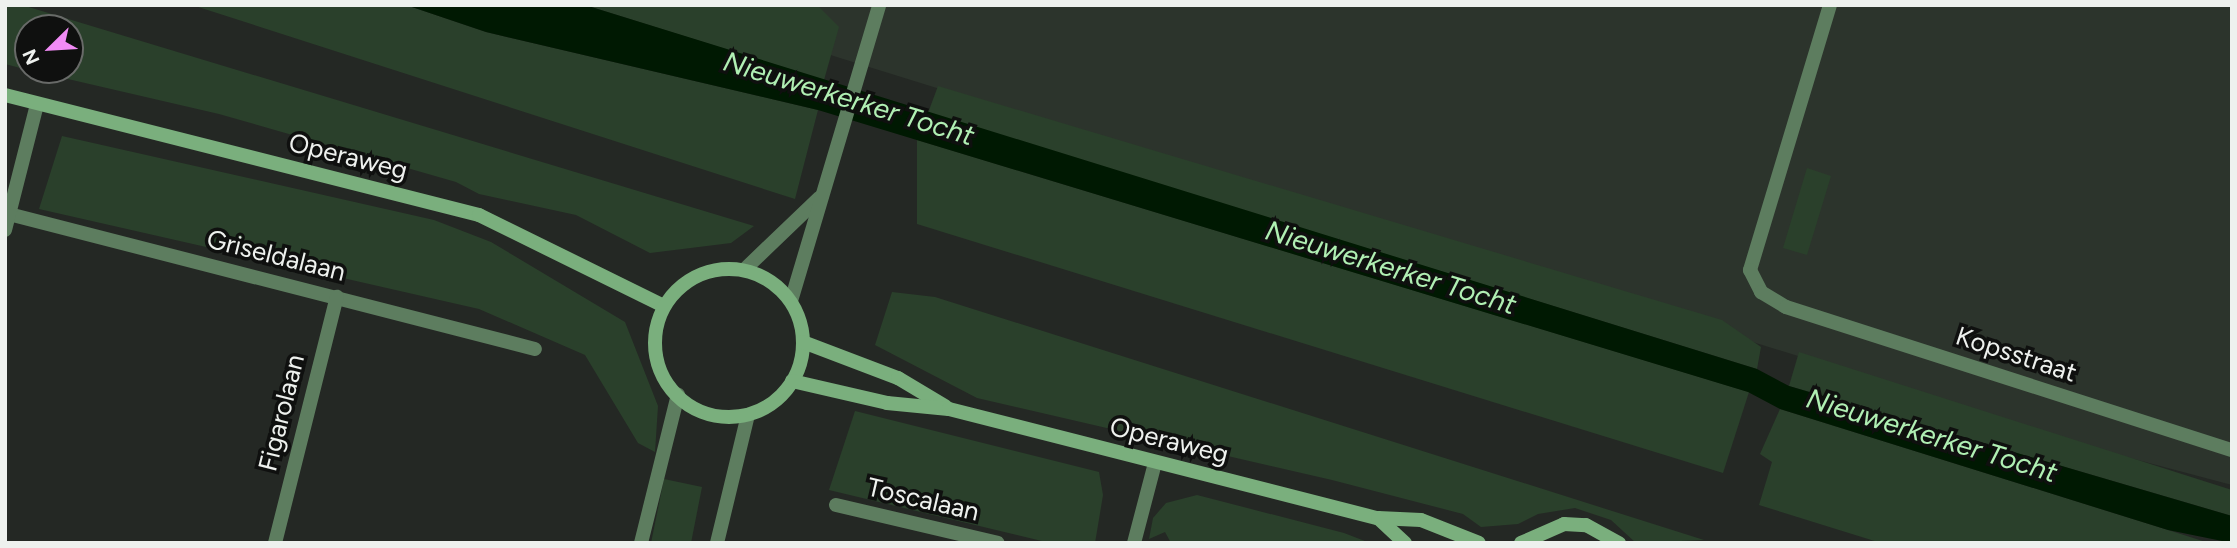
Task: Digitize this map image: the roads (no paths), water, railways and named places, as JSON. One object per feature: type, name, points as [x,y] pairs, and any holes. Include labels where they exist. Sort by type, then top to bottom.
[{"type":"main road","name":"Operaweg","points":[[5,95],[479,215],[664,306]]},
{"type":"main road","points":[[745,269],[791,301],[803,342],[792,381],[781,396],[748,415],[705,413],[678,395],[660,369],[655,348],[664,306],[695,277],[745,269]]},
{"type":"main road","name":"Operaweg","points":[[803,342],[898,378],[949,409]]},
{"type":"main road","name":"Operaweg","points":[[792,381],[887,403],[949,409],[1378,518],[1421,520],[1479,543]]},
{"type":"main road","name":"Operaweg","points":[[1378,518],[1405,543]]},
{"type":"main road","points":[[1521,543],[1564,524],[1586,525],[1619,543]]},
{"type":"street","points":[[791,301],[815,232],[818,198],[837,133],[879,5]]},
{"type":"street","name":"Kopsstraat","points":[[1830,5],[1750,270],[1761,292],[1786,307],[2232,450]]},
{"type":"street","points":[[5,230],[7,213],[37,104]]},
{"type":"street","points":[[745,269],[818,198]]},
{"type":"street","name":"Griseldalaan","points":[[7,213],[535,349]]},
{"type":"street","name":"Figarolaan","points":[[275,543],[337,297]]},
{"type":"street","points":[[641,543],[678,395]]},
{"type":"street","points":[[717,543],[748,415]]},
{"type":"street","points":[[1134,543],[1155,463]]},
{"type":"street","name":"Toscalaan","points":[[836,505],[998,543]]},
{"type":"water","name":"Nieuwerkerker Tocht","points":[[406,5],[585,5],[1757,369],[1789,386],[2232,516],[2232,543],[2168,530],[1780,409],[1748,392],[818,110],[486,32]]}]
